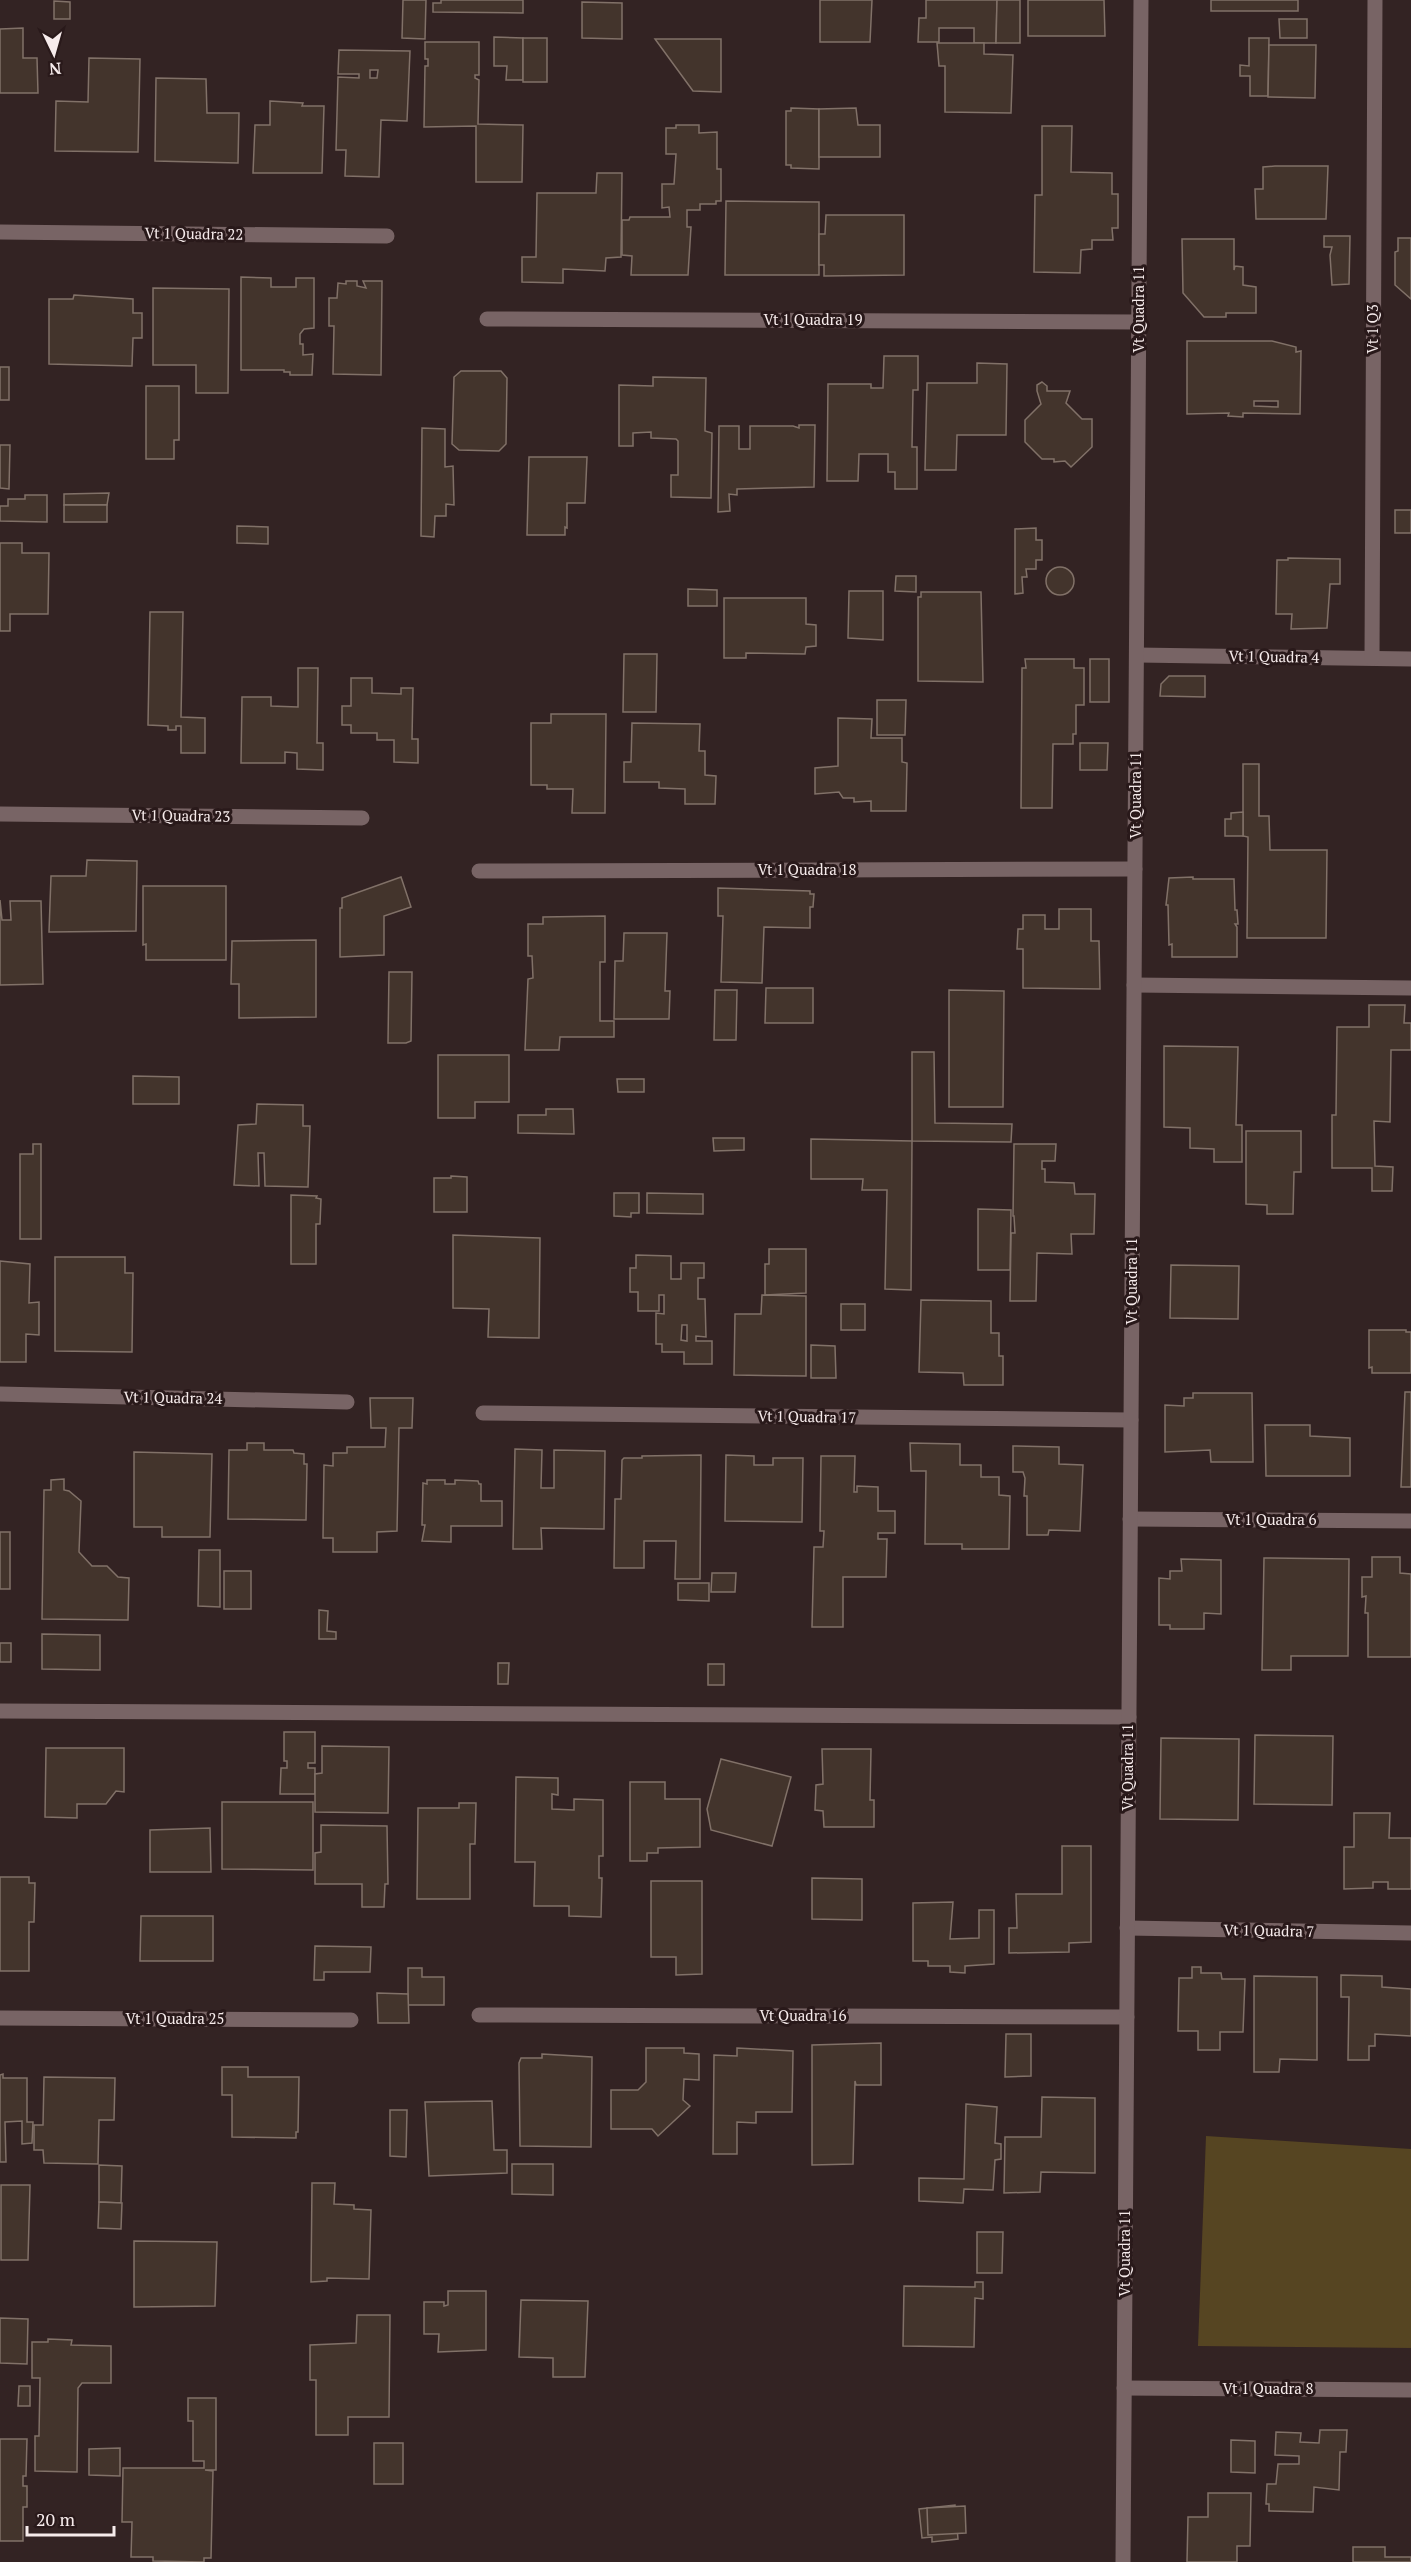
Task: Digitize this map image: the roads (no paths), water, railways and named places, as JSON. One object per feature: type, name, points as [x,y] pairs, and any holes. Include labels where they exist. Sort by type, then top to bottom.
[{"type":"street","name":"Vt Quadra 11","points":[[1123,2562],[1141,0]]},
{"type":"street","name":"Vt 1 Q3","points":[[1372,658],[1375,0]]},
{"type":"street","name":"Vt 1 Quadra 22","points":[[0,232],[387,236]]},
{"type":"street","name":"Vt 1 Quadra 19","points":[[488,319],[1139,322]]},
{"type":"street","name":"Vt 1 Quadra 4","points":[[1137,655],[1411,659]]},
{"type":"street","name":"Vt 1 Quadra 23","points":[[0,814],[362,818]]},
{"type":"street","name":"Vt 1 Quadra 18","points":[[479,871],[1135,868]]},
{"type":"street","points":[[1134,986],[1411,988]]},
{"type":"street","name":"Vt 1 Quadra 24","points":[[0,1394],[347,1402]]},
{"type":"street","name":"Vt 1 Quadra 17","points":[[483,1413],[1131,1420]]},
{"type":"street","name":"Vt 1 Quadra 6","points":[[1130,1519],[1411,1521]]},
{"type":"street","points":[[0,1711],[1129,1717]]},
{"type":"street","name":"Vt 1 Quadra 7","points":[[1127,1928],[1411,1933]]},
{"type":"street","name":"Vt Quadra 16","points":[[479,2015],[1127,2017]]},
{"type":"street","name":"Vt 1 Quadra 25","points":[[0,2018],[351,2020]]},
{"type":"street","name":"Vt 1 Quadra 8","points":[[1124,2388],[1411,2390]]}]
